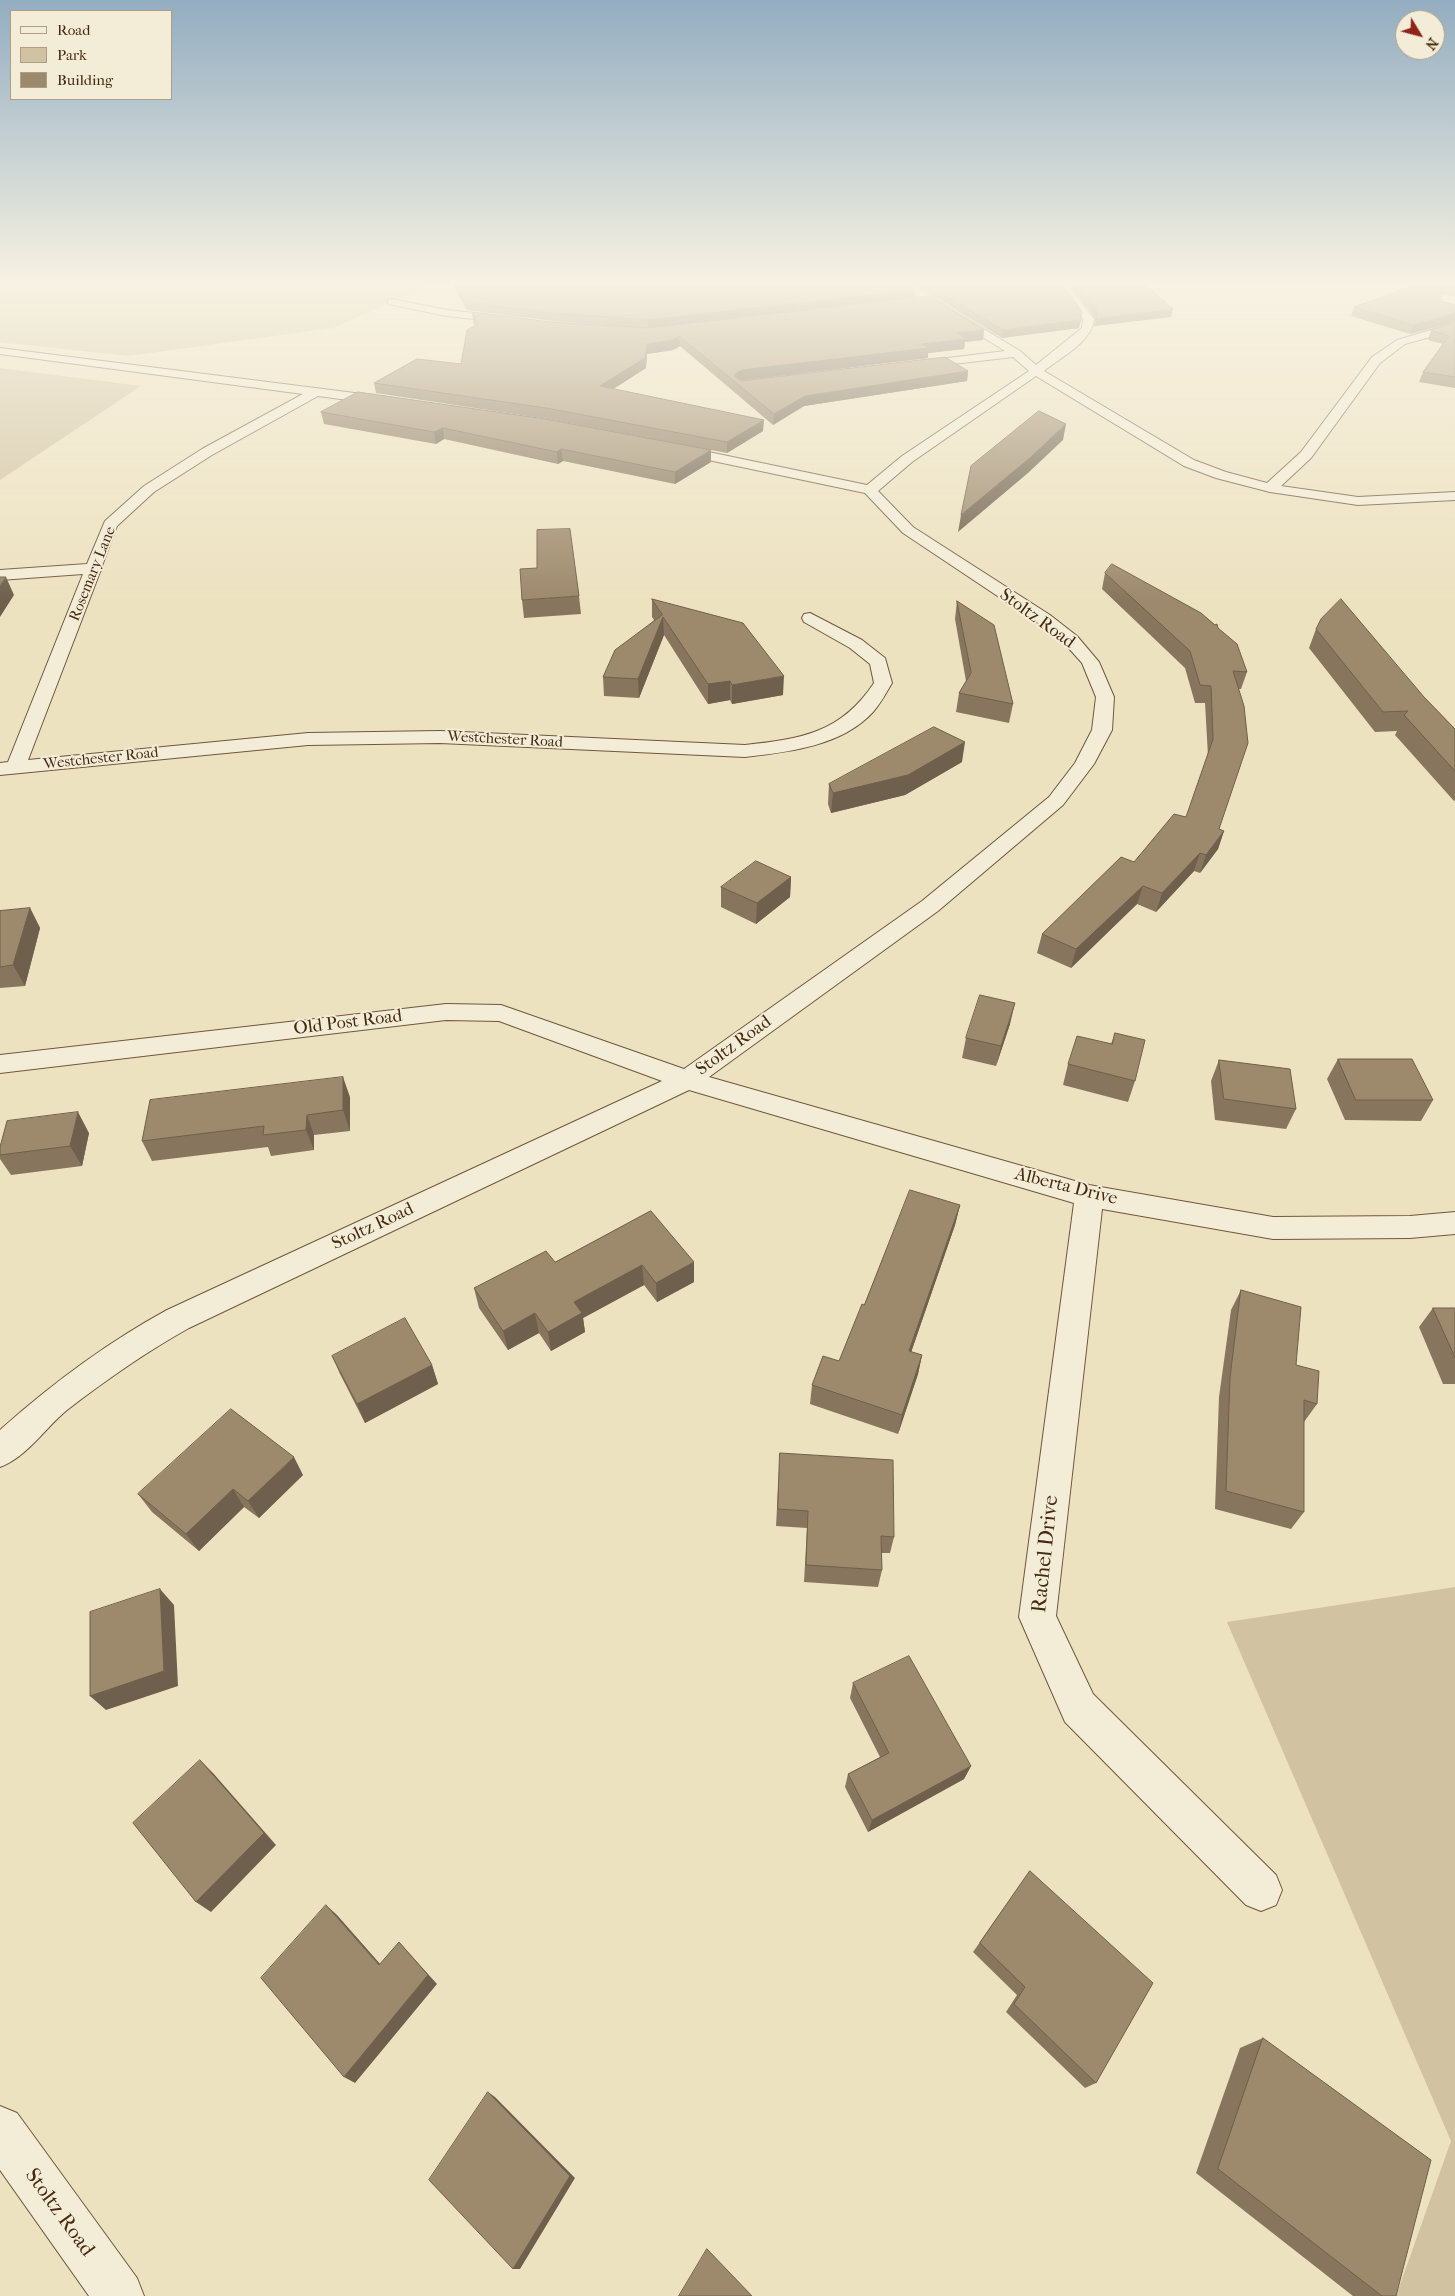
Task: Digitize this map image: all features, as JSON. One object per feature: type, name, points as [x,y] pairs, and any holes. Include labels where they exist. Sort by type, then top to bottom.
[{"type":"street","points":[[279,387],[403,404]]},
{"type":"street","points":[[666,447],[870,490],[907,459],[1012,387]]},
{"type":"street","points":[[1063,387],[1189,463],[1233,479],[1270,488],[1358,501],[1455,496]]},
{"type":"street","points":[[1270,488],[1306,456],[1356,387]]},
{"type":"street","name":"Rosemary Lane","points":[[8,768],[95,568],[110,524],[148,490],[207,452],[316,392]]},
{"type":"street","name":"Stoltz Road","points":[[0,1452],[54,1401],[137,1342],[178,1319],[687,1080],[930,906],[1056,801],[1084,764],[1102,730],[1105,697],[1090,662],[1071,640],[1044,619],[908,530],[885,508],[870,490]]},
{"type":"street","points":[[0,575],[95,568]]},
{"type":"street","name":"Westchester Road","points":[[8,768],[308,739],[440,737],[745,751],[784,747],[830,733],[863,712],[884,684],[879,662],[856,644],[810,618]]},
{"type":"street","name":"Old Post Road","points":[[0,1064],[446,1012],[501,1013],[687,1080]]},
{"type":"street","name":"Alberta Drive","points":[[687,1080],[1089,1196],[1273,1228],[1410,1227],[1455,1223]]},
{"type":"street","name":"Rachel Drive","points":[[1089,1196],[1037,1616],[1079,1708],[1261,1890]]},
{"type":"street","name":"Stoltz Road","points":[[0,2130],[119,2296]]},
{"type":"green space","points":[[0,387],[139,387],[0,480]]},
{"type":"green space","points":[[1455,1587],[1455,2296],[1396,2296],[1451,2141],[1227,1622]]},
{"type":"building","points":[[403,387],[606,387],[764,420],[727,442],[546,408]]},
{"type":"building","points":[[741,387],[863,387],[805,396],[774,414]]},
{"type":"building","points":[[358,392],[545,419],[711,450],[675,472],[561,449],[557,452],[443,428],[434,432],[321,412]]},
{"type":"building","points":[[1039,411],[1066,424],[1031,457],[961,515],[971,466]]},
{"type":"building","points":[[570,529],[579,596],[522,600],[520,569],[537,568],[537,530]]},
{"type":"building","points":[[1112,564],[1201,613],[1215,625],[1217,624],[1218,628],[1237,644],[1247,672],[1233,671],[1244,706],[1248,743],[1219,829],[1224,831],[1206,855],[1200,853],[1162,893],[1143,886],[1076,949],[1042,934],[1121,857],[1134,862],[1174,814],[1186,817],[1213,739],[1211,686],[1200,685],[1190,651],[1105,573]]},
{"type":"building","points":[[0,577],[6,577],[0,586]]},
{"type":"building","points":[[652,599],[743,623],[784,676],[732,685],[730,681],[708,684],[663,617],[638,679],[603,677],[615,650],[662,615]]},
{"type":"building","points":[[1341,599],[1424,697],[1455,729],[1455,771],[1404,715],[1408,711],[1383,712],[1316,629],[1321,619]]},
{"type":"building","points":[[957,601],[994,625],[1013,704],[959,693],[971,673]]},
{"type":"building","points":[[934,727],[965,742],[908,775],[833,793],[829,784]]},
{"type":"building","points":[[756,861],[791,877],[757,903],[721,887]]},
{"type":"building","points":[[30,908],[13,965],[0,967],[0,911]]},
{"type":"building","points":[[980,995],[1015,1003],[1001,1046],[966,1038]]},
{"type":"building","points":[[1115,1033],[1145,1040],[1135,1081],[1068,1064],[1077,1036],[1112,1044]]},
{"type":"building","points":[[1338,1059],[1412,1059],[1433,1100],[1356,1100]]},
{"type":"building","points":[[1219,1060],[1290,1069],[1296,1109],[1224,1099]]},
{"type":"building","points":[[343,1077],[343,1110],[307,1115],[306,1130],[263,1135],[264,1126],[142,1141],[150,1100]]},
{"type":"building","points":[[78,1112],[70,1146],[0,1155],[0,1147],[7,1121]]},
{"type":"building","points":[[910,1190],[960,1205],[909,1351],[922,1355],[902,1415],[812,1385],[823,1356],[839,1361],[862,1304],[864,1305]]},
{"type":"building","points":[[651,1211],[694,1262],[656,1283],[642,1265],[574,1302],[582,1313],[548,1332],[535,1313],[503,1331],[474,1288],[546,1251],[555,1262]]},
{"type":"building","points":[[1241,1290],[1301,1307],[1296,1365],[1319,1371],[1317,1404],[1304,1400],[1304,1512],[1226,1491],[1230,1378]]},
{"type":"building","points":[[1433,1308],[1455,1308],[1455,1357]]},
{"type":"building","points":[[405,1318],[432,1365],[357,1404],[332,1356]]},
{"type":"building","points":[[231,1409],[294,1457],[248,1501],[233,1489],[186,1534],[138,1494]]},
{"type":"building","points":[[780,1453],[893,1460],[894,1537],[881,1536],[882,1570],[806,1565],[808,1511],[778,1509]]},
{"type":"building","points":[[160,1589],[164,1671],[90,1696],[90,1612]]},
{"type":"building","points":[[909,1656],[971,1766],[872,1820],[848,1774],[889,1753],[853,1683]]},
{"type":"building","points":[[200,1760],[264,1833],[196,1902],[133,1823]]},
{"type":"building","points":[[1030,1871],[1153,1983],[1096,2083],[1014,2004],[1025,1987],[980,1943]]},
{"type":"building","points":[[326,1905],[379,1965],[399,1942],[428,1975],[344,2077],[261,1978]]},
{"type":"building","points":[[1263,2038],[1431,2160],[1396,2296],[1382,2296],[1218,2169]]},
{"type":"building","points":[[488,2092],[570,2176],[513,2269],[429,2180]]},
{"type":"building","points":[[707,2249],[752,2296],[679,2296]]}]
